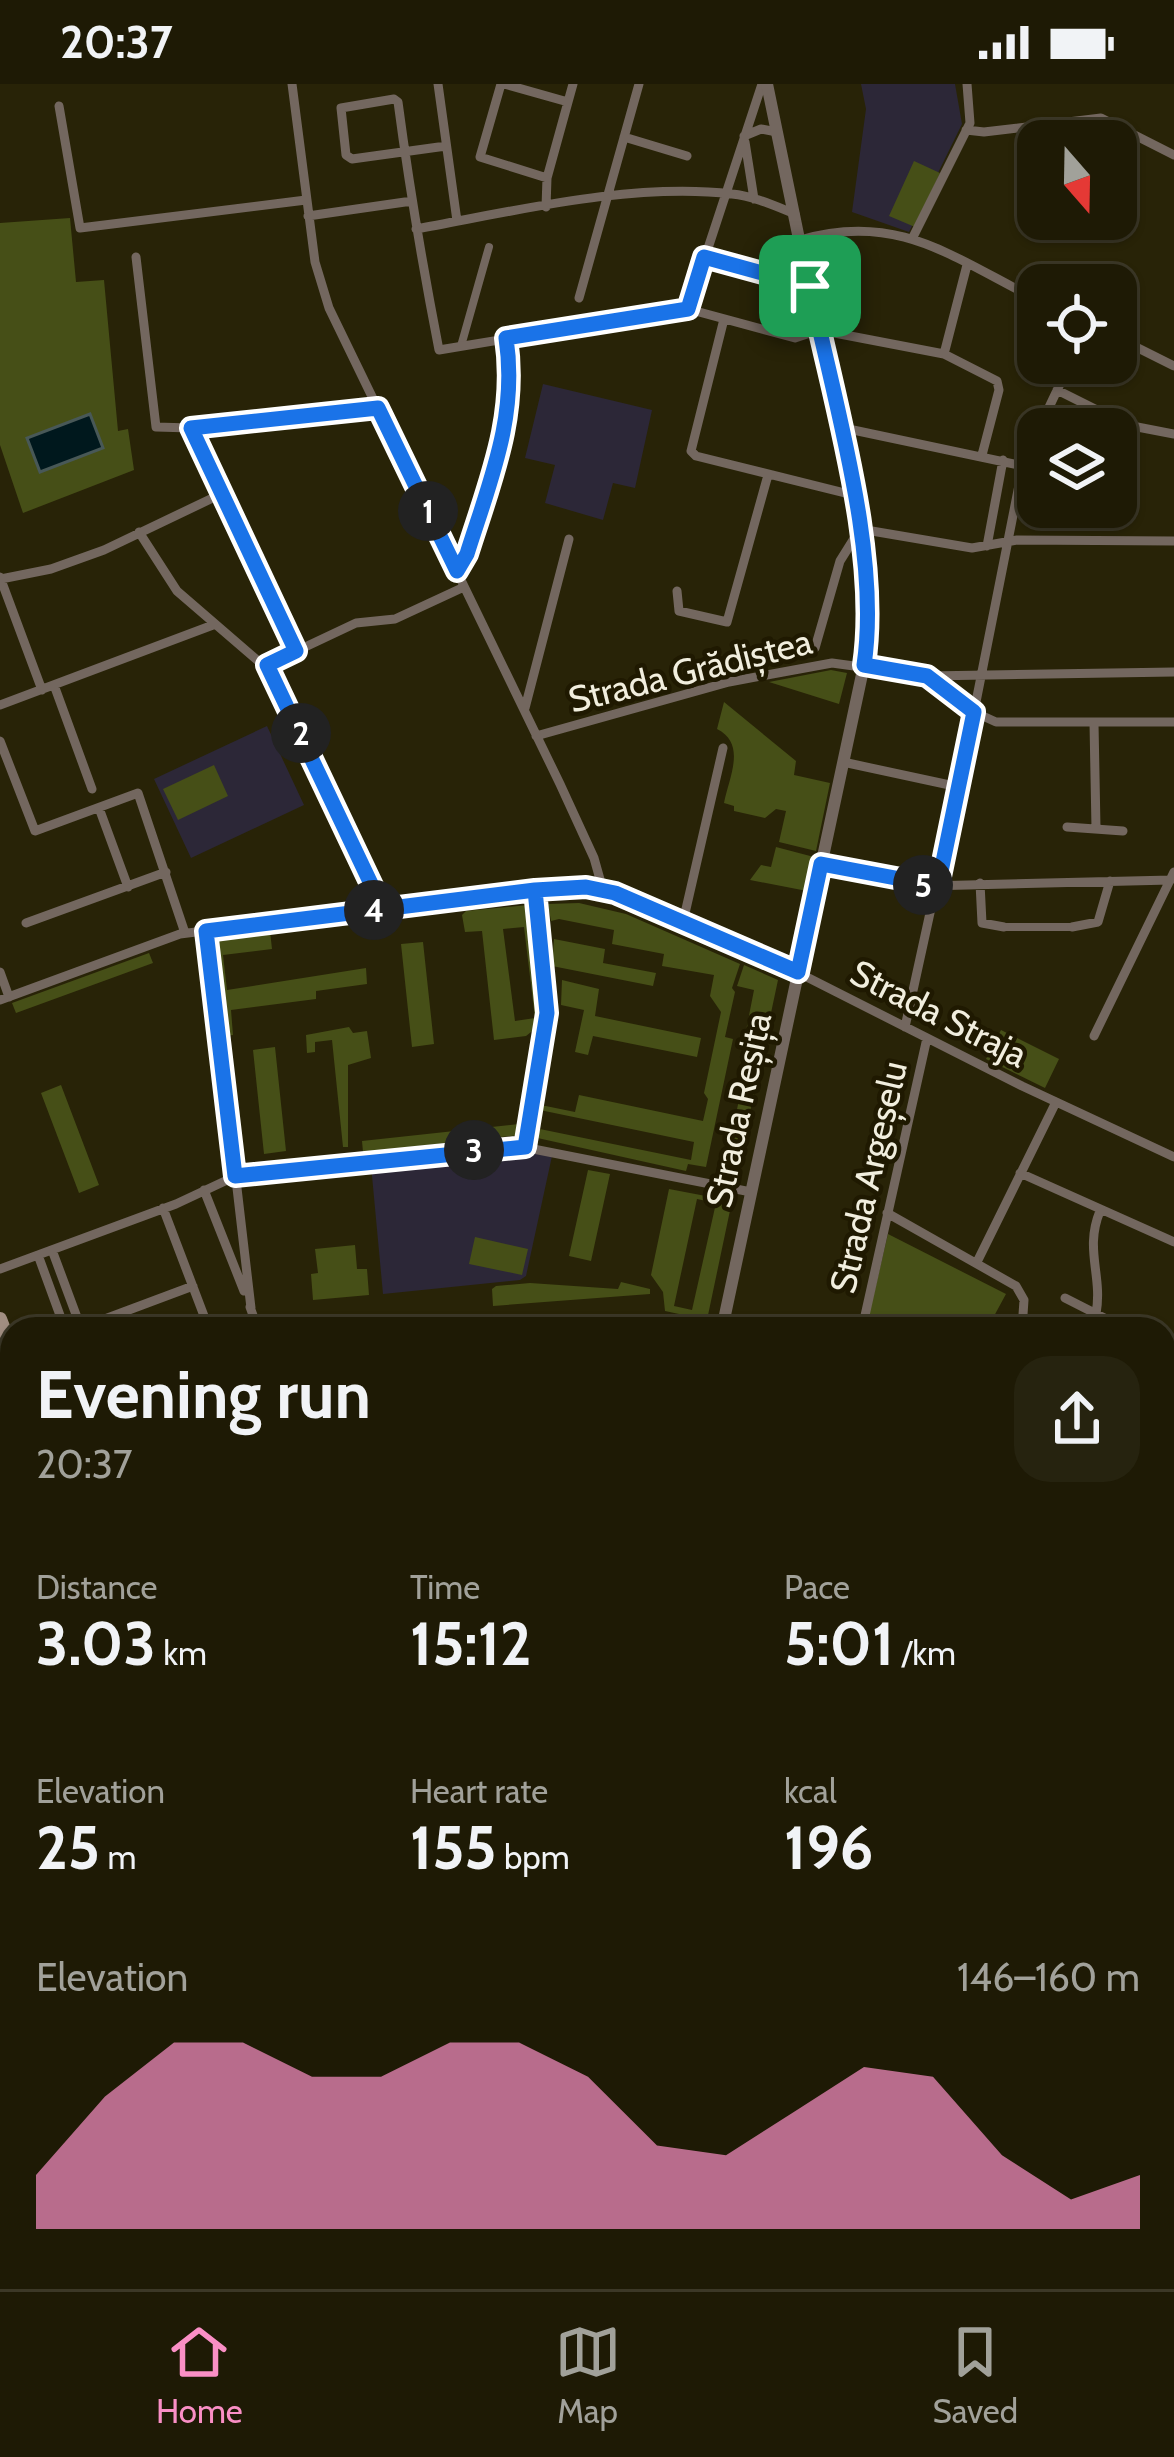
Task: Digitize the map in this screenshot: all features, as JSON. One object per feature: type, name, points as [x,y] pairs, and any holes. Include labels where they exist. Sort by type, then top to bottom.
[{"type":"street","points":[[0,972],[5,998],[185,933],[535,890],[603,890],[594,858],[324,296],[308,216],[292,84]]},
{"type":"street","points":[[438,84],[458,221]]},
{"type":"street","points":[[547,178],[480,157],[503,84],[568,102]]},
{"type":"street","points":[[546,207],[547,178],[573,84]]},
{"type":"street","points":[[579,298],[639,84]]},
{"type":"street","points":[[688,309],[765,84]]},
{"type":"street","name":"Strada Reșița","points":[[725,1317],[864,665],[869,606],[854,495],[765,84]]},
{"type":"street","points":[[912,239],[971,118],[967,84]]},
{"type":"street","points":[[446,146],[405,152],[348,158],[340,108],[396,100],[405,152],[416,229],[439,350],[688,309],[795,338],[819,330],[946,355],[987,374],[999,384],[982,454]]},
{"type":"street","points":[[59,106],[80,228],[306,200]]},
{"type":"street","points":[[966,130],[1101,118],[1174,155]]},
{"type":"street","points":[[744,136],[760,129],[777,132]]},
{"type":"street","points":[[744,136],[754,199]]},
{"type":"street","points":[[624,137],[687,156]]},
{"type":"street","points":[[416,229],[608,198],[724,193],[795,214]]},
{"type":"street","points":[[308,216],[412,201]]},
{"type":"street","points":[[800,240],[856,229],[894,232],[1017,289]]},
{"type":"street","points":[[461,346],[489,248]]},
{"type":"street","points":[[136,257],[154,423],[161,430],[378,408]]},
{"type":"street","points":[[704,257],[810,286]]},
{"type":"street","points":[[946,355],[967,266]]},
{"type":"street","points":[[724,319],[691,451],[854,495]]},
{"type":"street","points":[[457,571],[467,554],[505,436],[510,386],[506,338]]},
{"type":"street","points":[[1137,348],[1174,366]]},
{"type":"street","points":[[1049,408],[1060,384]]},
{"type":"street","points":[[1057,391],[1133,427],[1174,434]]},
{"type":"street","points":[[839,427],[1017,464]]},
{"type":"street","points":[[191,428],[296,651]]},
{"type":"street","points":[[987,546],[1003,460]]},
{"type":"street","points":[[677,591],[679,610],[724,623],[729,620],[768,475]]},
{"type":"street","points":[[41,690],[0,578],[60,566],[116,545],[221,494]]},
{"type":"street","points":[[905,1027],[1017,496]]},
{"type":"street","points":[[815,648],[840,561],[860,529],[968,548],[1008,541],[1174,541]]},
{"type":"street","points":[[139,532],[171,585],[212,625],[267,665],[383,909]]},
{"type":"street","points":[[524,711],[569,539]]},
{"type":"street","points":[[267,665],[363,620],[395,619],[464,587]]},
{"type":"street","points":[[0,705],[212,625]]},
{"type":"street","name":"Strada Grădiștea","points":[[536,736],[755,676],[838,663],[927,676],[1174,672]]},
{"type":"street","name":"Strada Grădiștea","points":[[927,676],[974,712]]},
{"type":"street","points":[[54,685],[92,789]]},
{"type":"street","points":[[974,712],[1000,723],[1174,722]]},
{"type":"street","points":[[1094,723],[1096,828]]},
{"type":"street","points":[[0,741],[35,831],[138,793],[185,933]]},
{"type":"street","points":[[683,922],[723,748]]},
{"type":"street","points":[[843,762],[958,787]]},
{"type":"street","points":[[99,808],[128,887]]},
{"type":"street","points":[[1067,827],[1123,831]]},
{"type":"street","points":[[821,864],[938,886],[1172,876]]},
{"type":"street","points":[[26,922],[166,872]]},
{"type":"street","points":[[1094,1036],[1172,876]]},
{"type":"street","points":[[980,883],[982,922],[1004,927],[1072,927],[1098,922],[1110,881]]},
{"type":"street","points":[[525,1147],[547,1013],[535,890]]},
{"type":"street","name":"Strada Straja","points":[[603,890],[798,972],[1174,1157]]},
{"type":"street","points":[[206,931],[250,1308]]},
{"type":"street","name":"Strada Argeșelu","points":[[865,1317],[927,1037]]},
{"type":"street","name":"Strada Straja","points":[[977,1262],[1056,1102]]},
{"type":"street","points":[[0,1269],[235,1176],[525,1147],[751,1192]]},
{"type":"street","points":[[1021,1173],[1174,1242]]},
{"type":"street","points":[[205,1190],[253,1317]]},
{"type":"street","points":[[163,1208],[205,1317]]},
{"type":"street","points":[[1096,1314],[1098,1287],[1091,1238],[1100,1211]]},
{"type":"street","points":[[887,1213],[1016,1286],[1024,1300],[1023,1317]]},
{"type":"street","points":[[52,1250],[75,1317]]},
{"type":"street","points":[[38,1255],[61,1317]]},
{"type":"street","points":[[111,1317],[193,1286]]},
{"type":"street","points":[[1065,1298],[1102,1317]]},
{"type":"shaded area","points":[[861,84],[955,84],[962,124],[909,232],[852,212],[866,109]]},
{"type":"shaded area","points":[[543,384],[652,410],[635,488],[613,483],[603,520],[545,503],[555,465],[525,458]]},
{"type":"shaded area","points":[[267,726],[304,805],[191,858],[154,779]]},
{"type":"shaded area","points":[[506,1150],[552,1156],[526,1276],[383,1294],[371,1165]]},
{"type":"green space","points":[[914,161],[940,173],[915,227],[889,216]]},
{"type":"green space","points":[[70,218],[76,282],[104,280],[118,431],[128,429],[134,470],[23,513],[0,445],[0,223]]},
{"type":"green space","points":[[831,670],[847,673],[839,704],[769,682]]},
{"type":"green space","points":[[724,702],[796,761],[794,775],[830,783],[816,851],[779,842],[786,811],[776,809],[765,818],[734,811],[734,806],[724,803],[734,752],[726,735],[717,729]]},
{"type":"green space","points":[[214,765],[228,796],[178,820],[163,789]]},
{"type":"green space","points":[[776,847],[814,857],[807,891],[750,880],[761,865],[771,867]]},
{"type":"green space","points":[[579,903],[626,914],[740,964],[725,1037],[733,1039],[706,1167],[688,1164],[686,1171],[533,1137],[535,1128],[691,1160],[694,1142],[535,1109],[536,1104],[575,1112],[579,1095],[703,1121],[708,1099],[704,1093],[721,1012],[710,996],[714,975],[662,966],[664,954],[612,944],[614,930],[551,921],[548,904]]},
{"type":"green space","points":[[528,905],[541,1024],[526,1036],[494,1040],[482,931],[465,932],[462,915]],"holes":[[[524,927],[535,1018],[515,1021],[503,929]]]},
{"type":"green space","points":[[270,931],[272,949],[223,955],[227,990],[366,968],[367,984],[316,991],[316,999],[231,1010],[233,1035],[223,1036],[212,941]]},
{"type":"green space","points":[[554,939],[605,949],[603,963],[656,973],[653,986],[552,966]]},
{"type":"green space","points":[[423,942],[434,1044],[412,1047],[401,944]]},
{"type":"green space","points":[[149,953],[153,963],[16,1013],[12,1003]]},
{"type":"green space","points":[[744,965],[778,980],[737,1173],[724,1171],[752,1038],[745,1036],[754,990],[737,986]]},
{"type":"green space","points":[[562,980],[599,989],[595,1016],[701,1038],[697,1057],[593,1036],[588,1055],[575,1052],[584,1010],[561,1005]]},
{"type":"green space","points":[[349,1027],[353,1033],[367,1031],[371,1058],[348,1065],[348,1147],[343,1147],[332,1040],[315,1042],[315,1052],[307,1053],[306,1035]]},
{"type":"green space","points":[[1001,1030],[1059,1059],[1045,1088],[986,1059]]},
{"type":"green space","points":[[275,1047],[286,1151],[264,1154],[253,1050]]},
{"type":"green space","points":[[61,1085],[99,1185],[79,1193],[41,1093]]},
{"type":"green space","points":[[519,1124],[520,1135],[363,1152],[362,1141]]},
{"type":"green space","points":[[588,1170],[610,1174],[591,1261],[569,1256]]},
{"type":"green space","points":[[669,1189],[732,1201],[708,1317],[665,1311],[663,1292],[651,1275]],"holes":[[[697,1199],[716,1203],[692,1310],[674,1306]]]},
{"type":"green space","points":[[888,1234],[1006,1294],[994,1317],[868,1317]]},
{"type":"green space","points":[[475,1237],[528,1249],[522,1275],[469,1264]]},
{"type":"green space","points":[[355,1245],[357,1269],[367,1269],[369,1295],[313,1300],[311,1274],[318,1273],[315,1249]]},
{"type":"green space","points":[[621,1282],[650,1289],[650,1294],[493,1306],[496,1286],[530,1283],[618,1289]]},
{"type":"water","points":[[90,414],[103,448],[40,472],[27,438]]},
{"type":"route","points":[[810,286],[704,257],[688,309],[506,338],[510,404],[505,436],[467,554],[457,571],[378,408],[191,428],[296,651],[267,665],[275,679],[383,909],[535,890],[547,989],[542,1055],[525,1147],[235,1176],[206,931],[535,890],[586,887],[627,897],[798,972],[821,864],[938,886],[974,712],[927,676],[864,665],[869,619],[864,554],[810,286]]}]
